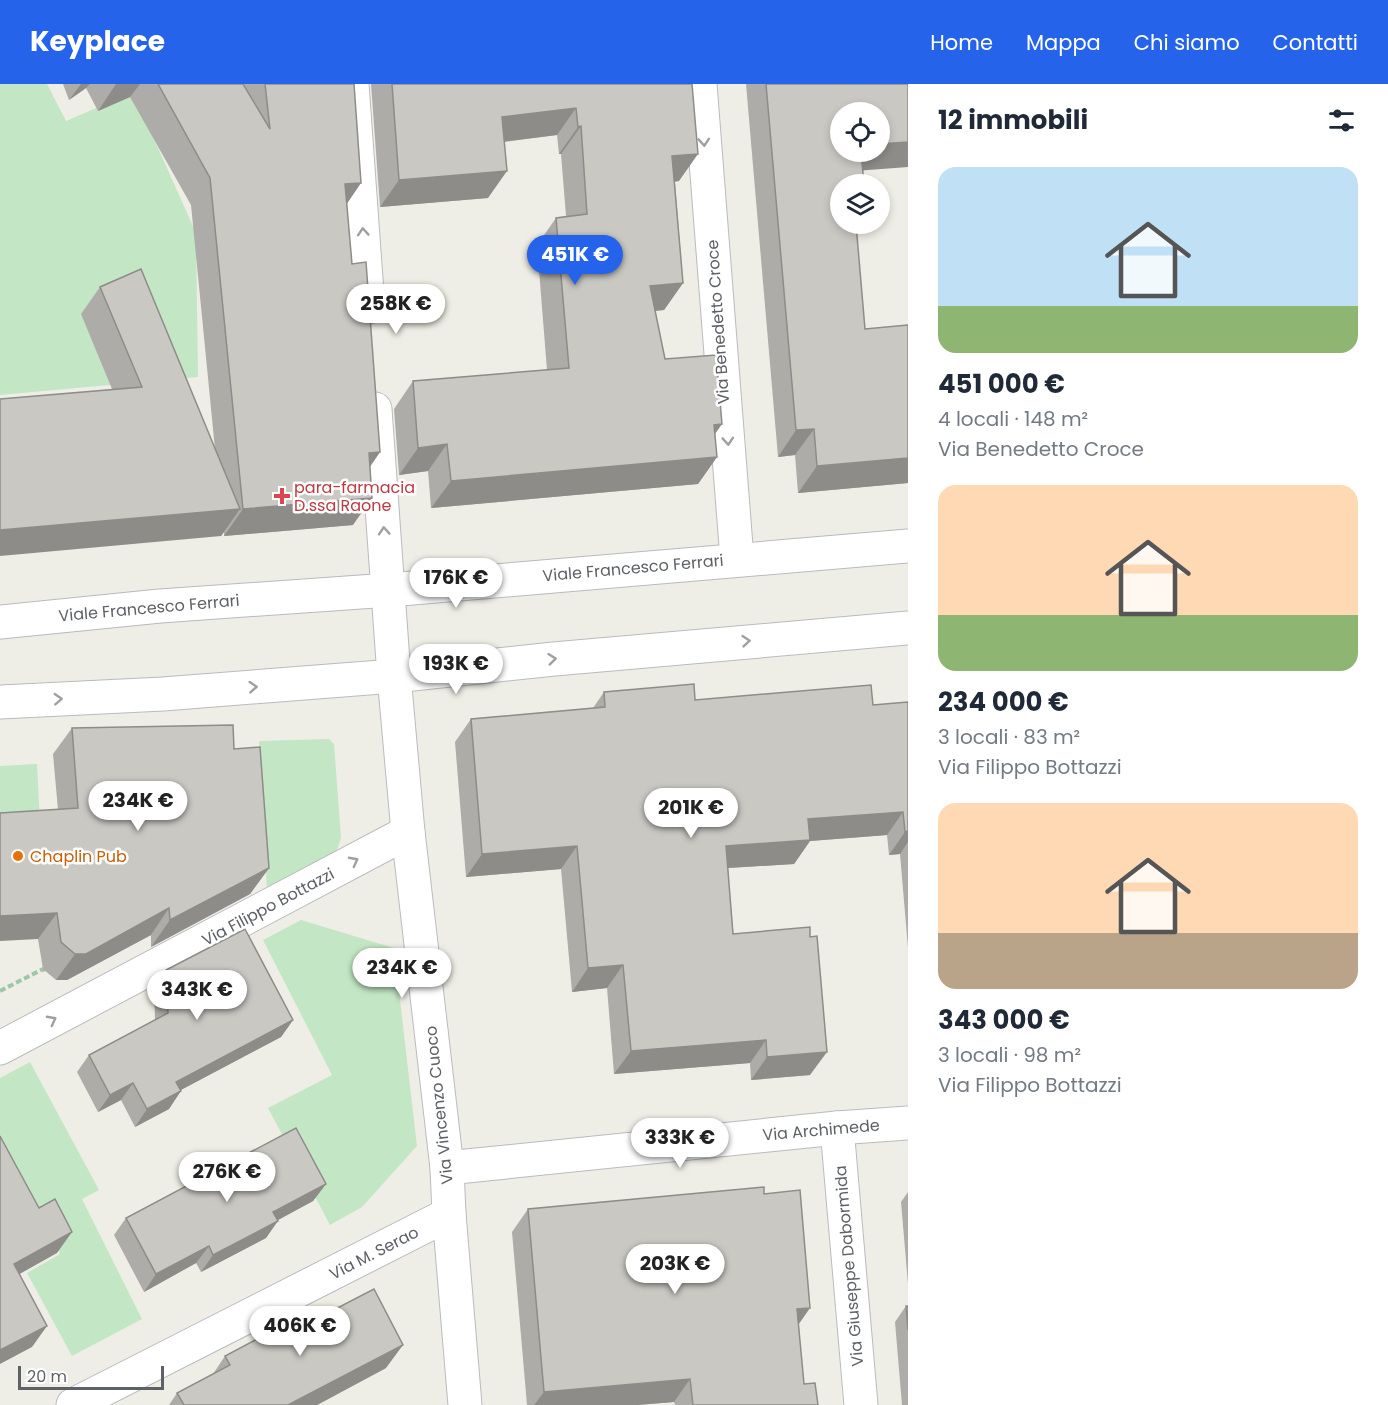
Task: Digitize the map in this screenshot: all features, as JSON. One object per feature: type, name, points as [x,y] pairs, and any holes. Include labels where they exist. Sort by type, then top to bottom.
[{"type":"street","points":[[352,84],[370,331]]},
{"type":"street","name":"Via Benedetto Croce","points":[[700,84],[737,559]]},
{"type":"street","name":"Via Vincenzo Cuoco","points":[[373,378],[394,676],[408,832],[447,1168],[465,1405]]},
{"type":"street","name":"Viale Francesco Ferrari","points":[[0,622],[160,606],[388,590],[908,546]]},
{"type":"street","points":[[0,702],[163,694],[394,676],[554,658],[908,628]]},
{"type":"street","name":"Via Filippo Bottazzi","points":[[0,1048],[408,832]]},
{"type":"street","name":"Via Archimede","points":[[447,1168],[837,1128],[908,1123]]},
{"type":"street","name":"Via Giuseppe Dabormida","points":[[837,1128],[861,1405]]},
{"type":"street","name":"Via M. Serao","points":[[74,1405],[449,1214]]},
{"type":"green space","points":[[0,84],[47,84],[66,121],[133,92],[196,233],[198,377],[0,395]]},
{"type":"green space","points":[[329,739],[334,744],[341,838],[335,856],[267,890],[259,741]]},
{"type":"green space","points":[[37,764],[40,823],[0,826],[0,766]]},
{"type":"green space","points":[[301,920],[394,948],[417,1146],[362,1207],[330,1225],[268,1108],[332,1075],[263,940]]},
{"type":"green space","points":[[30,1062],[99,1190],[82,1199],[142,1319],[72,1356],[27,1273],[60,1254],[43,1217],[0,1181],[0,1078]]},
{"type":"building","points":[[158,84],[243,84],[270,129],[265,84],[354,84],[361,183],[345,184],[352,264],[366,262],[380,452],[369,453],[372,498],[243,509],[210,178]]},
{"type":"building","points":[[392,84],[692,84],[698,154],[672,156],[683,283],[650,286],[665,359],[716,355],[722,424],[714,425],[717,457],[451,481],[447,444],[418,448],[413,381],[569,368],[556,218],[587,214],[581,126],[578,127],[576,108],[502,117],[507,171],[399,180]]},
{"type":"building","points":[[766,84],[908,84],[908,142],[890,143],[890,102],[830,102],[830,162],[862,162],[863,174],[830,174],[830,234],[857,234],[865,329],[908,325],[908,458],[817,466],[814,429],[796,430]]},
{"type":"building","points":[[141,269],[240,509],[0,530],[0,399],[142,387],[100,287]]},
{"type":"building","points":[[694,684],[695,700],[871,685],[873,705],[908,702],[908,831],[905,832],[903,812],[808,819],[810,840],[726,846],[733,934],[810,927],[810,937],[817,936],[827,1052],[767,1057],[766,1040],[631,1051],[623,965],[588,968],[577,846],[482,854],[471,719],[605,707],[604,692]]},
{"type":"building","points":[[233,725],[234,749],[260,747],[269,868],[170,920],[169,908],[86,954],[75,954],[61,942],[57,913],[0,916],[0,813],[78,808],[72,728]]},
{"type":"building","points":[[245,929],[293,1020],[176,1082],[181,1091],[147,1109],[133,1083],[110,1095],[89,1055],[168,1013],[166,970]]},
{"type":"building","points":[[296,1128],[326,1184],[273,1212],[278,1221],[213,1255],[209,1246],[156,1274],[126,1218]]},
{"type":"building","points":[[0,1136],[39,1208],[55,1199],[72,1232],[14,1264],[47,1326],[0,1350]]},
{"type":"building","points":[[764,1187],[764,1194],[800,1190],[810,1308],[797,1309],[804,1384],[815,1383],[818,1405],[693,1405],[690,1379],[544,1392],[528,1209]]},
{"type":"building","points":[[374,1289],[403,1345],[288,1405],[184,1405],[177,1393],[230,1365],[225,1356],[316,1308],[320,1317]]},
{"type":"building","points":[[906,1306],[908,1306],[908,1330]]},
{"type":"place","name":"para-farmacia D.ssa Raone","points":[[282,496]]},
{"type":"place","name":"Chaplin Pub","points":[[18,856]]}]
